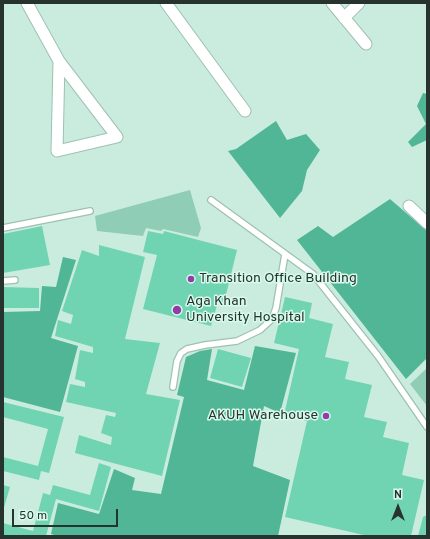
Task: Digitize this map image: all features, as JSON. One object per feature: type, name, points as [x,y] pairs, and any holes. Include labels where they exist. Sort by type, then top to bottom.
[{"type":"street","points":[[27,3],[59,61],[117,137],[57,152],[59,61]]},
{"type":"street","points":[[166,3],[245,111]]},
{"type":"street","points":[[332,3],[366,44]]},
{"type":"street","points":[[344,18],[359,3]]},
{"type":"street","points":[[409,206],[427,223]]},
{"type":"lane","points":[[211,200],[313,274],[378,356],[427,427]]},
{"type":"lane","points":[[3,228],[90,211]]},
{"type":"lane","points":[[173,387],[181,353],[187,349],[205,345],[237,341],[260,330],[272,319],[276,308],[286,254]]},
{"type":"lane","points":[[3,281],[15,280]]},
{"type":"green space","points":[[423,93],[427,94],[427,140],[412,147],[408,142],[426,124],[417,106]]},
{"type":"green space","points":[[276,121],[287,140],[306,134],[320,150],[307,170],[302,191],[280,218],[228,151],[236,149]]},
{"type":"green space","points":[[190,190],[201,228],[198,237],[163,229],[161,231],[146,228],[143,236],[97,231],[95,216]]},
{"type":"green space","points":[[390,199],[427,231],[427,358],[406,379],[297,240],[318,226],[333,237]]},
{"type":"green space","points":[[63,257],[76,260],[51,338],[78,346],[60,412],[3,397],[3,312],[40,311],[42,286],[56,287]]},
{"type":"green space","points":[[255,346],[296,353],[280,413],[264,406],[253,466],[290,480],[278,536],[57,536],[51,534],[58,503],[99,514],[114,469],[135,478],[132,490],[161,494],[184,397],[177,395],[186,357],[200,351],[212,349],[207,380],[244,390]]},
{"type":"green space","points":[[427,368],[427,406],[410,384]]},
{"type":"building","points":[[42,226],[50,265],[3,273],[3,234]]},
{"type":"building","name":"Transition Office Building","points":[[148,231],[163,234],[164,231],[237,250],[224,303],[218,302],[211,326],[143,309],[157,255],[143,252]]},
{"type":"building","points":[[99,245],[145,257],[125,339],[160,343],[146,394],[180,400],[162,476],[75,453],[79,435],[111,445],[112,437],[101,433],[106,415],[115,417],[116,413],[66,402],[70,384],[85,387],[85,382],[75,379],[80,350],[93,353],[93,347],[55,336],[58,320],[71,324],[73,315],[62,311],[82,250],[99,256]]},
{"type":"building","points":[[3,287],[39,288],[39,308],[3,308]]},
{"type":"building","name":"AKUH Warehouse","points":[[285,297],[312,303],[309,318],[333,324],[325,357],[349,362],[345,379],[372,385],[364,417],[387,422],[383,437],[409,443],[402,475],[424,480],[411,536],[368,536],[285,517],[307,421],[284,415],[299,349],[274,343]]},
{"type":"building","points":[[218,349],[251,358],[242,387],[210,378]]},
{"type":"building","points":[[3,402],[64,417],[49,473],[41,471],[39,480],[3,471],[3,457],[38,466],[48,429],[3,417]]},
{"type":"building","points":[[99,463],[111,467],[99,511],[56,499],[46,536],[3,536],[3,523],[33,531],[43,493],[50,495],[53,485],[90,495]]},
{"type":"building","points":[[3,485],[10,487],[3,511]]},
{"type":"building","points":[[427,515],[427,536],[418,536],[423,517]]},
{"type":"place","name":"Transition Office Building","points":[[191,279]]},
{"type":"place","name":"Aga Khan University Hospital","points":[[177,310]]},
{"type":"place","name":"AKUH Warehouse","points":[[326,416]]}]
